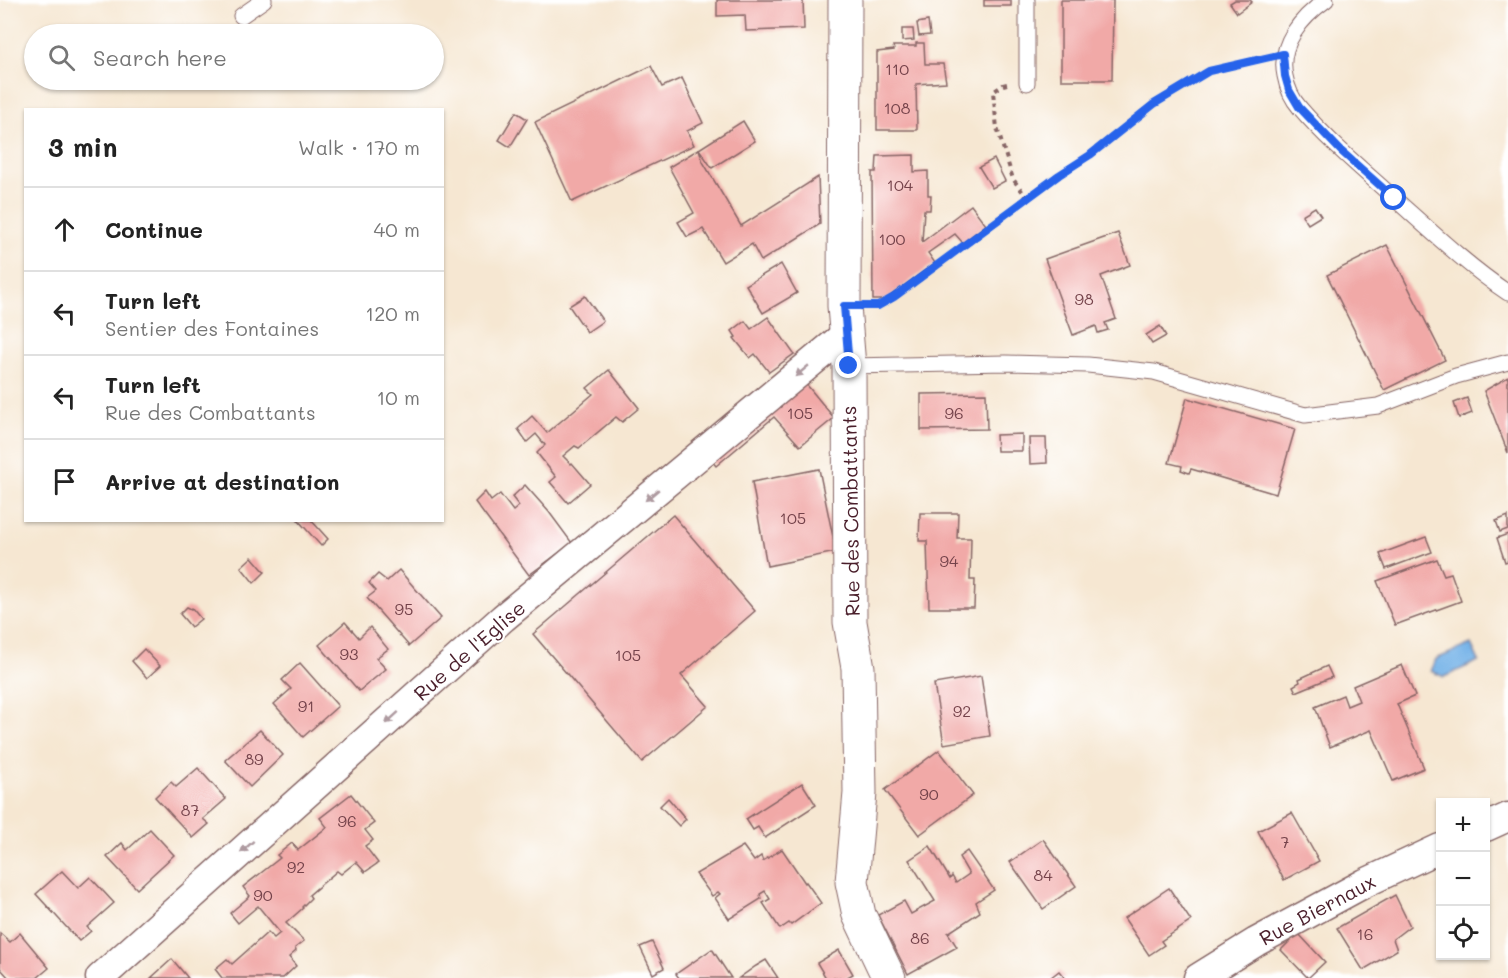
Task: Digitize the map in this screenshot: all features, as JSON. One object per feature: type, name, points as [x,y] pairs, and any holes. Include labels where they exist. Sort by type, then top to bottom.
[{"type":"street","name":"Rue des Combattants","points":[[845,0],[845,320],[849,366],[850,622],[858,668],[860,793],[852,882],[859,915],[889,978]]},
{"type":"street","name":"Rue de l'Eglise","points":[[100,978],[503,618],[845,320]]},
{"type":"street","points":[[1490,825],[1508,817]]},
{"type":"street","name":"Rue Biernaux","points":[[1198,978],[1214,966],[1266,936],[1365,883],[1436,850]]},
{"type":"lane","points":[[241,16],[264,0]]},
{"type":"lane","points":[[1027,0],[1027,83]]},
{"type":"lane","points":[[1326,0],[1296,29],[1283,54],[1289,90],[1299,107],[1341,151],[1441,240],[1487,279],[1508,293]]},
{"type":"lane","points":[[849,366],[1006,363],[1099,366],[1154,372],[1305,415],[1378,405],[1456,376],[1508,362]]},
{"type":"path","points":[[845,320],[894,297],[1059,175],[1090,155],[1154,104],[1209,71],[1283,54]]},
{"type":"path","points":[[1027,83],[1003,85],[993,92],[998,128],[1013,179],[1028,199]]},
{"type":"water","points":[[1471,644],[1479,661],[1444,677],[1431,671],[1436,659]]},
{"type":"building","points":[[717,0],[803,0],[804,29],[746,31],[745,15],[717,16]]},
{"type":"building","points":[[984,0],[1011,0],[1011,6],[984,6]]},
{"type":"building","points":[[1061,0],[1113,0],[1112,80],[1061,80]]},
{"type":"building","points":[[1235,0],[1252,2],[1237,13],[1230,3]]},
{"type":"building","points":[[928,21],[930,35],[919,36],[917,23]]},
{"type":"building","points":[[902,29],[913,29],[914,40],[902,41]]},
{"type":"building","points":[[916,43],[924,43],[925,64],[943,64],[946,82],[916,84],[917,130],[877,130],[877,52],[894,50],[893,46],[916,46]]},
{"type":"building","points":[[651,66],[662,87],[682,78],[703,123],[687,131],[694,145],[572,202],[535,122]]},
{"type":"building","points":[[516,112],[527,119],[510,147],[499,140]]},
{"type":"building","points":[[743,121],[755,141],[712,168],[699,149]]},
{"type":"building","points":[[699,149],[703,162],[741,226],[818,177],[820,224],[761,261],[752,244],[723,262],[703,229],[687,237],[678,222],[694,213],[669,167]]},
{"type":"building","points":[[914,155],[914,172],[928,171],[928,195],[931,195],[930,210],[924,210],[922,242],[971,205],[986,225],[963,243],[955,234],[928,253],[935,263],[885,300],[873,300],[872,172],[876,172],[877,156]]},
{"type":"building","points":[[994,159],[1005,181],[992,188],[979,167]]},
{"type":"building","points":[[1315,207],[1321,216],[1308,224],[1302,215]]},
{"type":"building","points":[[1118,233],[1130,265],[1101,276],[1116,319],[1105,323],[1108,330],[1098,333],[1096,326],[1073,335],[1045,259]]},
{"type":"building","points":[[1387,245],[1445,360],[1384,390],[1327,275]]},
{"type":"building","points":[[781,264],[797,293],[763,313],[746,285]]},
{"type":"building","points":[[585,296],[603,321],[587,332],[569,306]]},
{"type":"building","points":[[768,317],[794,354],[769,372],[755,354],[750,358],[734,338],[736,337],[732,331],[745,321],[751,329]]},
{"type":"building","points":[[1160,326],[1166,336],[1152,344],[1146,335]]},
{"type":"building","points":[[609,370],[639,408],[622,422],[616,417],[579,448],[575,446],[563,456],[590,484],[568,503],[550,482],[556,477],[537,453],[545,445],[536,434],[527,442],[518,429],[532,416],[547,433],[593,394],[587,388]]},
{"type":"building","points":[[1508,377],[1508,453],[1484,391]]},
{"type":"building","points":[[802,379],[834,418],[800,446],[774,417],[716,466],[711,460]]},
{"type":"building","points":[[986,393],[987,429],[921,430],[921,394]]},
{"type":"building","points":[[1187,398],[1295,429],[1276,494],[1191,469],[1189,473],[1181,470],[1182,466],[1169,463]]},
{"type":"building","points":[[1467,398],[1472,413],[1459,418],[1454,403]]},
{"type":"building","points":[[1022,434],[1022,451],[997,451],[996,435]]},
{"type":"building","points":[[1029,438],[1046,438],[1047,463],[1030,464]]},
{"type":"building","points":[[819,469],[836,552],[767,566],[752,482]]},
{"type":"building","points":[[525,485],[572,543],[529,575],[475,502],[485,492],[491,501],[500,494],[513,511],[519,506],[512,497]]},
{"type":"building","points":[[920,513],[958,513],[957,538],[971,538],[970,580],[975,580],[974,608],[929,608],[927,541],[919,541]]},
{"type":"building","points":[[673,515],[755,611],[681,675],[708,706],[642,762],[533,634]]},
{"type":"building","points":[[1508,516],[1508,529],[1500,532],[1496,521]]},
{"type":"building","points":[[300,522],[313,522],[328,539],[321,546]]},
{"type":"building","points":[[1508,534],[1508,561],[1505,562],[1497,538]]},
{"type":"building","points":[[1426,537],[1432,552],[1386,569],[1380,554]]},
{"type":"building","points":[[252,557],[265,572],[254,583],[241,567]]},
{"type":"building","points":[[1437,559],[1444,575],[1451,573],[1461,601],[1395,625],[1377,581]]},
{"type":"building","points":[[399,570],[441,618],[409,646],[367,598],[376,591],[369,583],[378,574],[387,581]]},
{"type":"building","points":[[187,607],[192,608],[201,619],[191,627],[180,614]]},
{"type":"building","points":[[345,622],[359,638],[370,627],[388,649],[376,658],[386,669],[359,691],[319,645]]},
{"type":"building","points":[[144,649],[160,666],[147,678],[132,661]]},
{"type":"building","points":[[300,663],[338,706],[303,737],[274,704],[291,689],[282,680]]},
{"type":"building","points":[[1402,665],[1415,696],[1397,704],[1424,768],[1393,781],[1371,730],[1330,747],[1315,707],[1343,695],[1347,706],[1359,701],[1353,686]]},
{"type":"building","points":[[1327,666],[1332,677],[1296,692],[1293,686],[1300,682],[1299,679]]},
{"type":"building","points":[[981,676],[990,736],[944,744],[934,684]]},
{"type":"building","points":[[260,730],[283,755],[250,787],[225,760]]},
{"type":"building","points":[[939,750],[973,795],[919,835],[885,790]]},
{"type":"building","points":[[198,768],[226,799],[203,819],[209,824],[193,838],[155,797],[171,782],[176,787]]},
{"type":"building","points":[[802,783],[816,805],[765,838],[758,827],[753,830],[746,819]]},
{"type":"building","points":[[351,794],[374,823],[365,830],[373,840],[365,846],[378,863],[365,872],[356,862],[341,874],[337,871],[309,895],[311,898],[303,908],[286,923],[304,941],[289,957],[296,966],[283,978],[222,978],[215,969],[227,959],[232,964],[268,932],[274,938],[280,933],[258,906],[238,923],[230,913],[250,896],[243,887],[280,858],[277,855],[292,843],[298,850],[327,827],[320,818]]},
{"type":"building","points":[[668,798],[686,819],[679,826],[660,806]]},
{"type":"building","points":[[1292,813],[1319,861],[1284,880],[1258,831]]},
{"type":"building","points":[[150,829],[174,855],[137,889],[107,857],[122,843],[127,850]]},
{"type":"building","points":[[1043,839],[1076,886],[1043,909],[1010,862]]},
{"type":"building","points":[[743,846],[754,861],[761,856],[763,861],[782,849],[821,903],[791,925],[789,923],[780,929],[763,903],[770,899],[765,891],[760,894],[761,899],[729,919],[715,898],[720,894],[718,892],[712,896],[696,874]]},
{"type":"building","points":[[930,846],[950,879],[952,876],[956,883],[969,874],[959,857],[967,851],[994,890],[976,902],[980,912],[948,933],[957,947],[908,974],[878,915],[904,901],[911,914],[935,901],[909,860]]},
{"type":"building","points":[[62,871],[78,888],[90,877],[114,903],[87,927],[91,931],[79,941],[36,894]]},
{"type":"building","points":[[1169,888],[1191,921],[1161,941],[1164,945],[1149,955],[1124,918]]},
{"type":"building","points":[[1395,895],[1410,926],[1393,939],[1397,950],[1363,970],[1337,928]]},
{"type":"building","points":[[0,933],[10,942],[20,933],[49,968],[37,978],[9,978],[0,968]]},
{"type":"building","points":[[1298,933],[1325,962],[1308,978],[1281,950]]},
{"type":"building","points":[[652,942],[664,968],[653,974],[640,947]]},
{"type":"building","points":[[712,949],[731,978],[679,978],[676,974]]},
{"type":"building","points":[[839,950],[853,974],[846,978],[826,978],[817,963]]},
{"type":"building","points":[[172,959],[188,978],[151,978]]},
{"type":"building","points":[[766,960],[778,978],[739,978],[756,966]]},
{"type":"building","points":[[1059,971],[1065,978],[1050,978]]},
{"type":"route","points":[[849,366],[844,306],[878,306],[894,297],[1059,175],[1090,155],[1154,104],[1209,71],[1283,54],[1283,66],[1289,90],[1299,107],[1341,151],[1394,198]]}]
